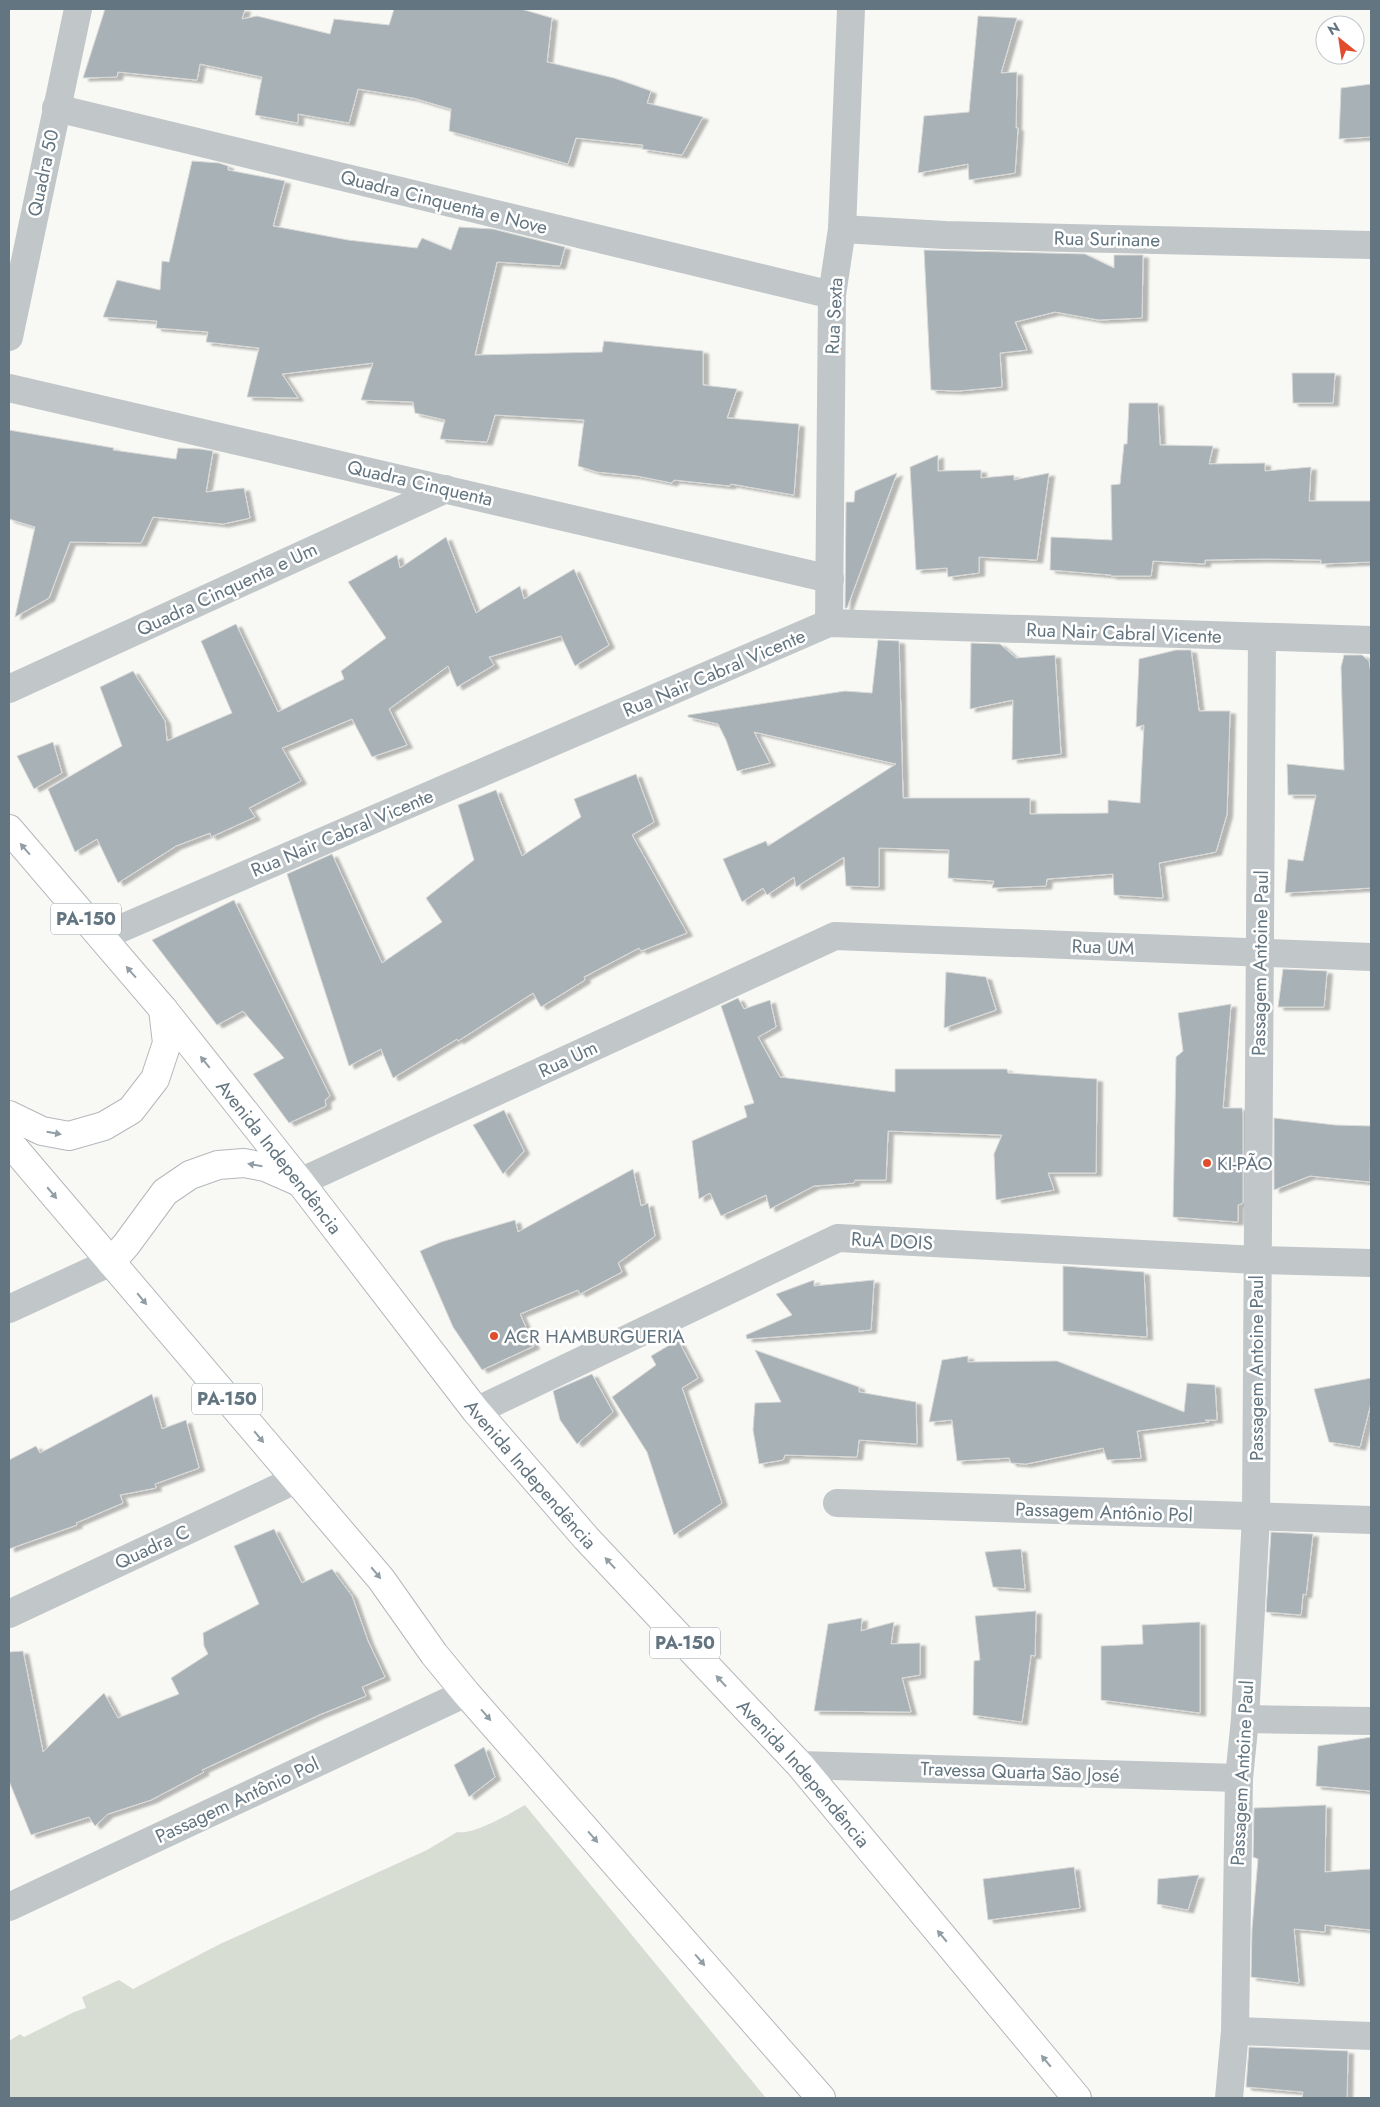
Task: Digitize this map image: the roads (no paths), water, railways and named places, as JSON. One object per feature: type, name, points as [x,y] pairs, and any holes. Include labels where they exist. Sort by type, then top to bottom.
[{"type":"main road","name":"Avenida Independência","points":[[9,830],[163,1009],[300,1182],[476,1411],[586,1538],[800,1765],[1077,2098]]},
{"type":"main road","points":[[9,1115],[42,1131],[69,1136],[104,1126],[131,1110],[155,1079],[167,1043],[163,1009]]},
{"type":"main road","name":"PA-150","points":[[9,1142],[381,1579],[434,1654],[466,1693],[821,2098]]},
{"type":"main road","points":[[111,1262],[165,1192],[190,1175],[218,1165],[244,1163],[265,1166],[300,1182]]},
{"type":"street","name":"Quadra 50","points":[[9,337],[78,9]]},
{"type":"street","name":"Rua Sexta","points":[[829,623],[832,295],[842,229],[849,9]]},
{"type":"street","name":"Quadra Cinquenta e Nove","points":[[56,108],[832,295]]},
{"type":"street","name":"Rua Surinane","points":[[842,229],[945,235],[1371,246]]},
{"type":"street","name":"Quadra Cinquenta","points":[[9,388],[830,579]]},
{"type":"street","name":"Quadra Cinquenta e Um","points":[[9,689],[446,489]]},
{"type":"street","name":"Rua Nair Cabral Vicente","points":[[101,937],[829,623],[1371,640]]},
{"type":"street","name":"Passagem Antoine Paul","points":[[1229,2098],[1235,2031],[1239,1778],[1245,1719],[1256,1517],[1256,1260],[1262,637]]},
{"type":"street","name":"Rua UM","points":[[835,936],[1371,957]]},
{"type":"street","name":"Rua Um","points":[[300,1182],[835,936]]},
{"type":"street","name":"RuA DOIS","points":[[476,1411],[838,1238],[1256,1260]]},
{"type":"street","points":[[1256,1260],[1371,1264]]},
{"type":"street","points":[[9,1309],[111,1262]]},
{"type":"street","name":"Quadra C","points":[[9,1614],[295,1480]]},
{"type":"street","name":"Passagem Antônio Pol","points":[[837,1503],[1371,1520]]},
{"type":"street","name":"Passagem Antônio Pol","points":[[9,1907],[466,1693]]},
{"type":"street","points":[[1245,1719],[1371,1721]]},
{"type":"street","name":"Travessa Quarta São José","points":[[800,1765],[1239,1778]]},
{"type":"street","points":[[1235,2031],[1371,2036]]},
{"type":"place","name":"KI-PÃO","points":[[1207,1163]]},
{"type":"place","name":"ACR HAMBURGUERIA","points":[[494,1336]]}]
